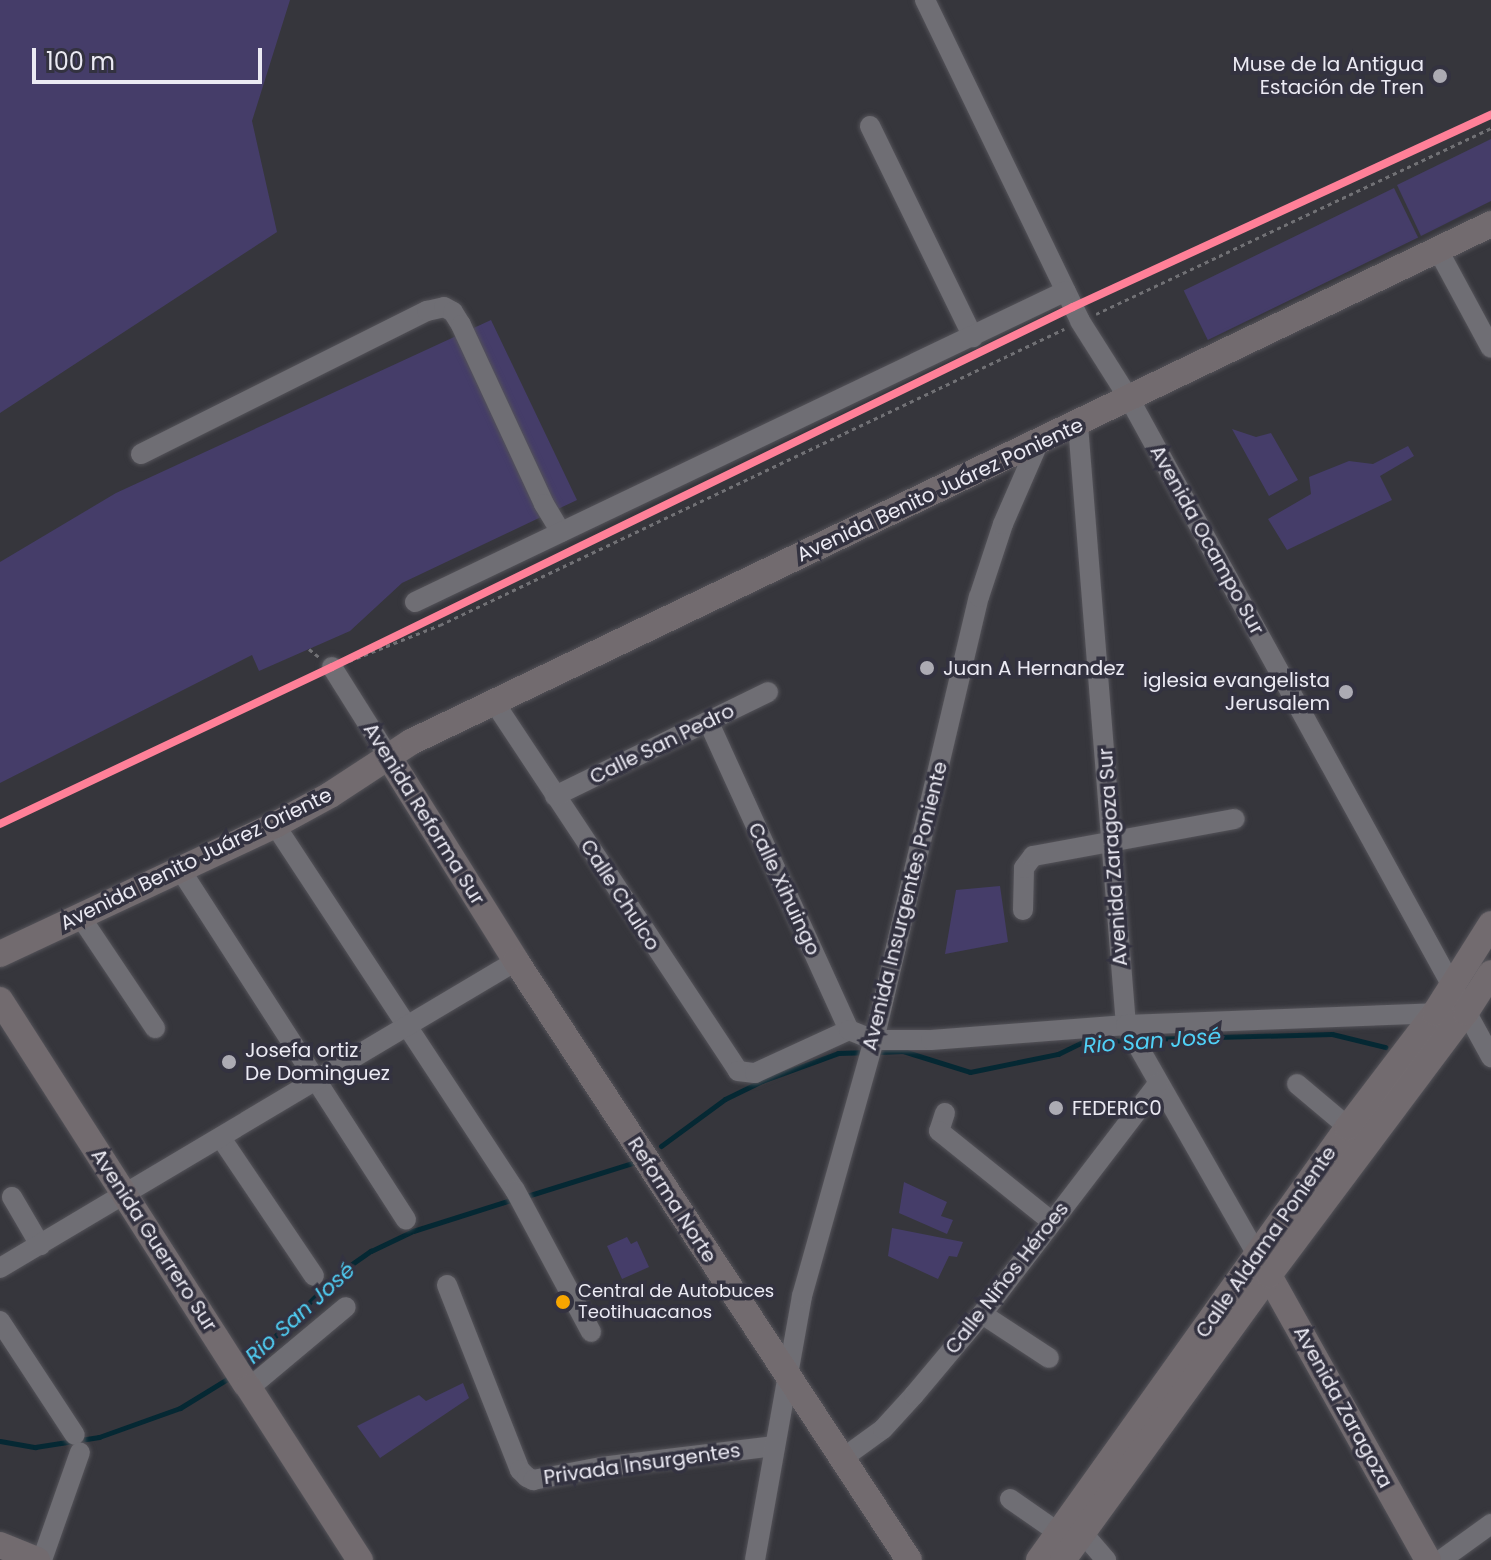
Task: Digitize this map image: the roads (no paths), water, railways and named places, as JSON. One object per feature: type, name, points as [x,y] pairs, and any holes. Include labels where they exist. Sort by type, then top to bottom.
[{"type":"main road","name":"Avenida Benito Juárez Poniente","points":[[388,756],[494,702],[1078,425],[1491,224]]},
{"type":"main road","name":"Avenida Benito Juárez Oriente","points":[[0,954],[275,825],[330,795],[388,756]]},
{"type":"main road","name":"Avenida Reforma Sur","points":[[388,756],[516,961]]},
{"type":"main road","name":"Calle Aldama Poniente","points":[[1263,1265],[1348,1127],[1435,1013],[1491,924]]},
{"type":"main road","name":"Reforma Norte","points":[[516,961],[909,1560]]},
{"type":"main road","name":"Calle Aldama Poniente","points":[[1039,1560],[1071,1528],[1263,1265],[1466,1012],[1491,973]]},
{"type":"main road","name":"Avenida Guerrero Sur","points":[[0,1000],[360,1560]]},
{"type":"main road","name":"Avenida Zaragoza","points":[[1263,1265],[1428,1560]]},
{"type":"main road","name":"Calle Aldama Poniente","points":[[1063,1560],[1071,1528]]},
{"type":"main road","points":[[0,1545],[40,1560]]},
{"type":"street","name":"Avenida Ocampo Sur","points":[[925,0],[1080,321],[1130,400],[1491,1057]]},
{"type":"street","points":[[870,126],[973,337]]},
{"type":"street","points":[[1438,250],[1491,348]]},
{"type":"street","points":[[415,602],[1066,291]]},
{"type":"street","points":[[141,454],[427,311],[444,307],[453,312],[466,335],[544,504],[561,532]]},
{"type":"street","name":"Avenida Zaragoza Sur","points":[[1078,425],[1128,1030],[1263,1265]]},
{"type":"street","name":"Avenida Insurgentes Poniente","points":[[755,1560],[786,1372],[802,1296],[871,1050],[979,597],[1003,524],[1038,444]]},
{"type":"street","name":"Avenida Reforma Sur","points":[[332,667],[388,756]]},
{"type":"street","name":"Calle San Pedro","points":[[555,796],[768,692]]},
{"type":"street","name":"Calle Chulco","points":[[494,702],[738,1071],[755,1073],[849,1030]]},
{"type":"street","name":"Calle Xihuingo","points":[[709,723],[849,1030]]},
{"type":"street","points":[[1023,910],[1024,868],[1033,856],[1235,819]]},
{"type":"street","points":[[275,825],[515,1190],[591,1332]]},
{"type":"street","points":[[180,869],[406,1220]]},
{"type":"street","points":[[80,916],[155,1028]]},
{"type":"street","points":[[0,1268],[516,961]]},
{"type":"street","points":[[849,1030],[871,1050],[975,1038],[1435,1013]]},
{"type":"street","name":"Calle Niños Héroes","points":[[843,1458],[883,1429],[982,1314],[1158,1084]]},
{"type":"street","points":[[1297,1084],[1348,1127]]},
{"type":"street","points":[[944,1123],[1051,1221]]},
{"type":"street","points":[[221,1138],[314,1276]]},
{"type":"street","points":[[12,1197],[40,1245]]},
{"type":"street","name":"Privada Insurgentes","points":[[447,1285],[520,1470],[533,1480],[601,1467],[775,1446]]},
{"type":"street","points":[[243,1379],[346,1307]]},
{"type":"street","points":[[982,1314],[1049,1358]]},
{"type":"street","points":[[0,1321],[77,1444],[40,1560]]},
{"type":"street","points":[[1010,1499],[1071,1528],[1106,1560]]},
{"type":"street","points":[[1441,1560],[1491,1524]]},
{"type":"waterway","name":"Rio San José","points":[[1141,1039],[1332,1034],[1385,1047]]},
{"type":"waterway","name":"Rio San José","points":[[877,1052],[903,1051],[970,1072],[1058,1054],[1081,1043],[1127,1040]]},
{"type":"waterway","name":"Rio San José","points":[[661,1146],[725,1099],[762,1081],[838,1053],[863,1052]]},
{"type":"waterway","name":"Rio San José","points":[[527,1196],[632,1163]]},
{"type":"waterway","name":"Rio San José","points":[[246,1365],[339,1273],[371,1251],[413,1231],[511,1200]]},
{"type":"waterway","name":"Rio San José","points":[[0,1441],[35,1447],[99,1437],[180,1408],[232,1376]]},
{"type":"place","name":"Muse de la Antigua Estación de Tren","points":[[1440,76]]},
{"type":"place","name":"Juan A Hernandez","points":[[927,668]]},
{"type":"place","name":"iglesia evangelista Jerusalem","points":[[1346,692]]},
{"type":"place","name":"Josefa ortiz De Dominguez","points":[[229,1062]]},
{"type":"place","name":"FEDERIC0","points":[[1056,1108]]},
{"type":"place","name":"Central de Autobuces Teotihuacanos","points":[[563,1302]]}]
